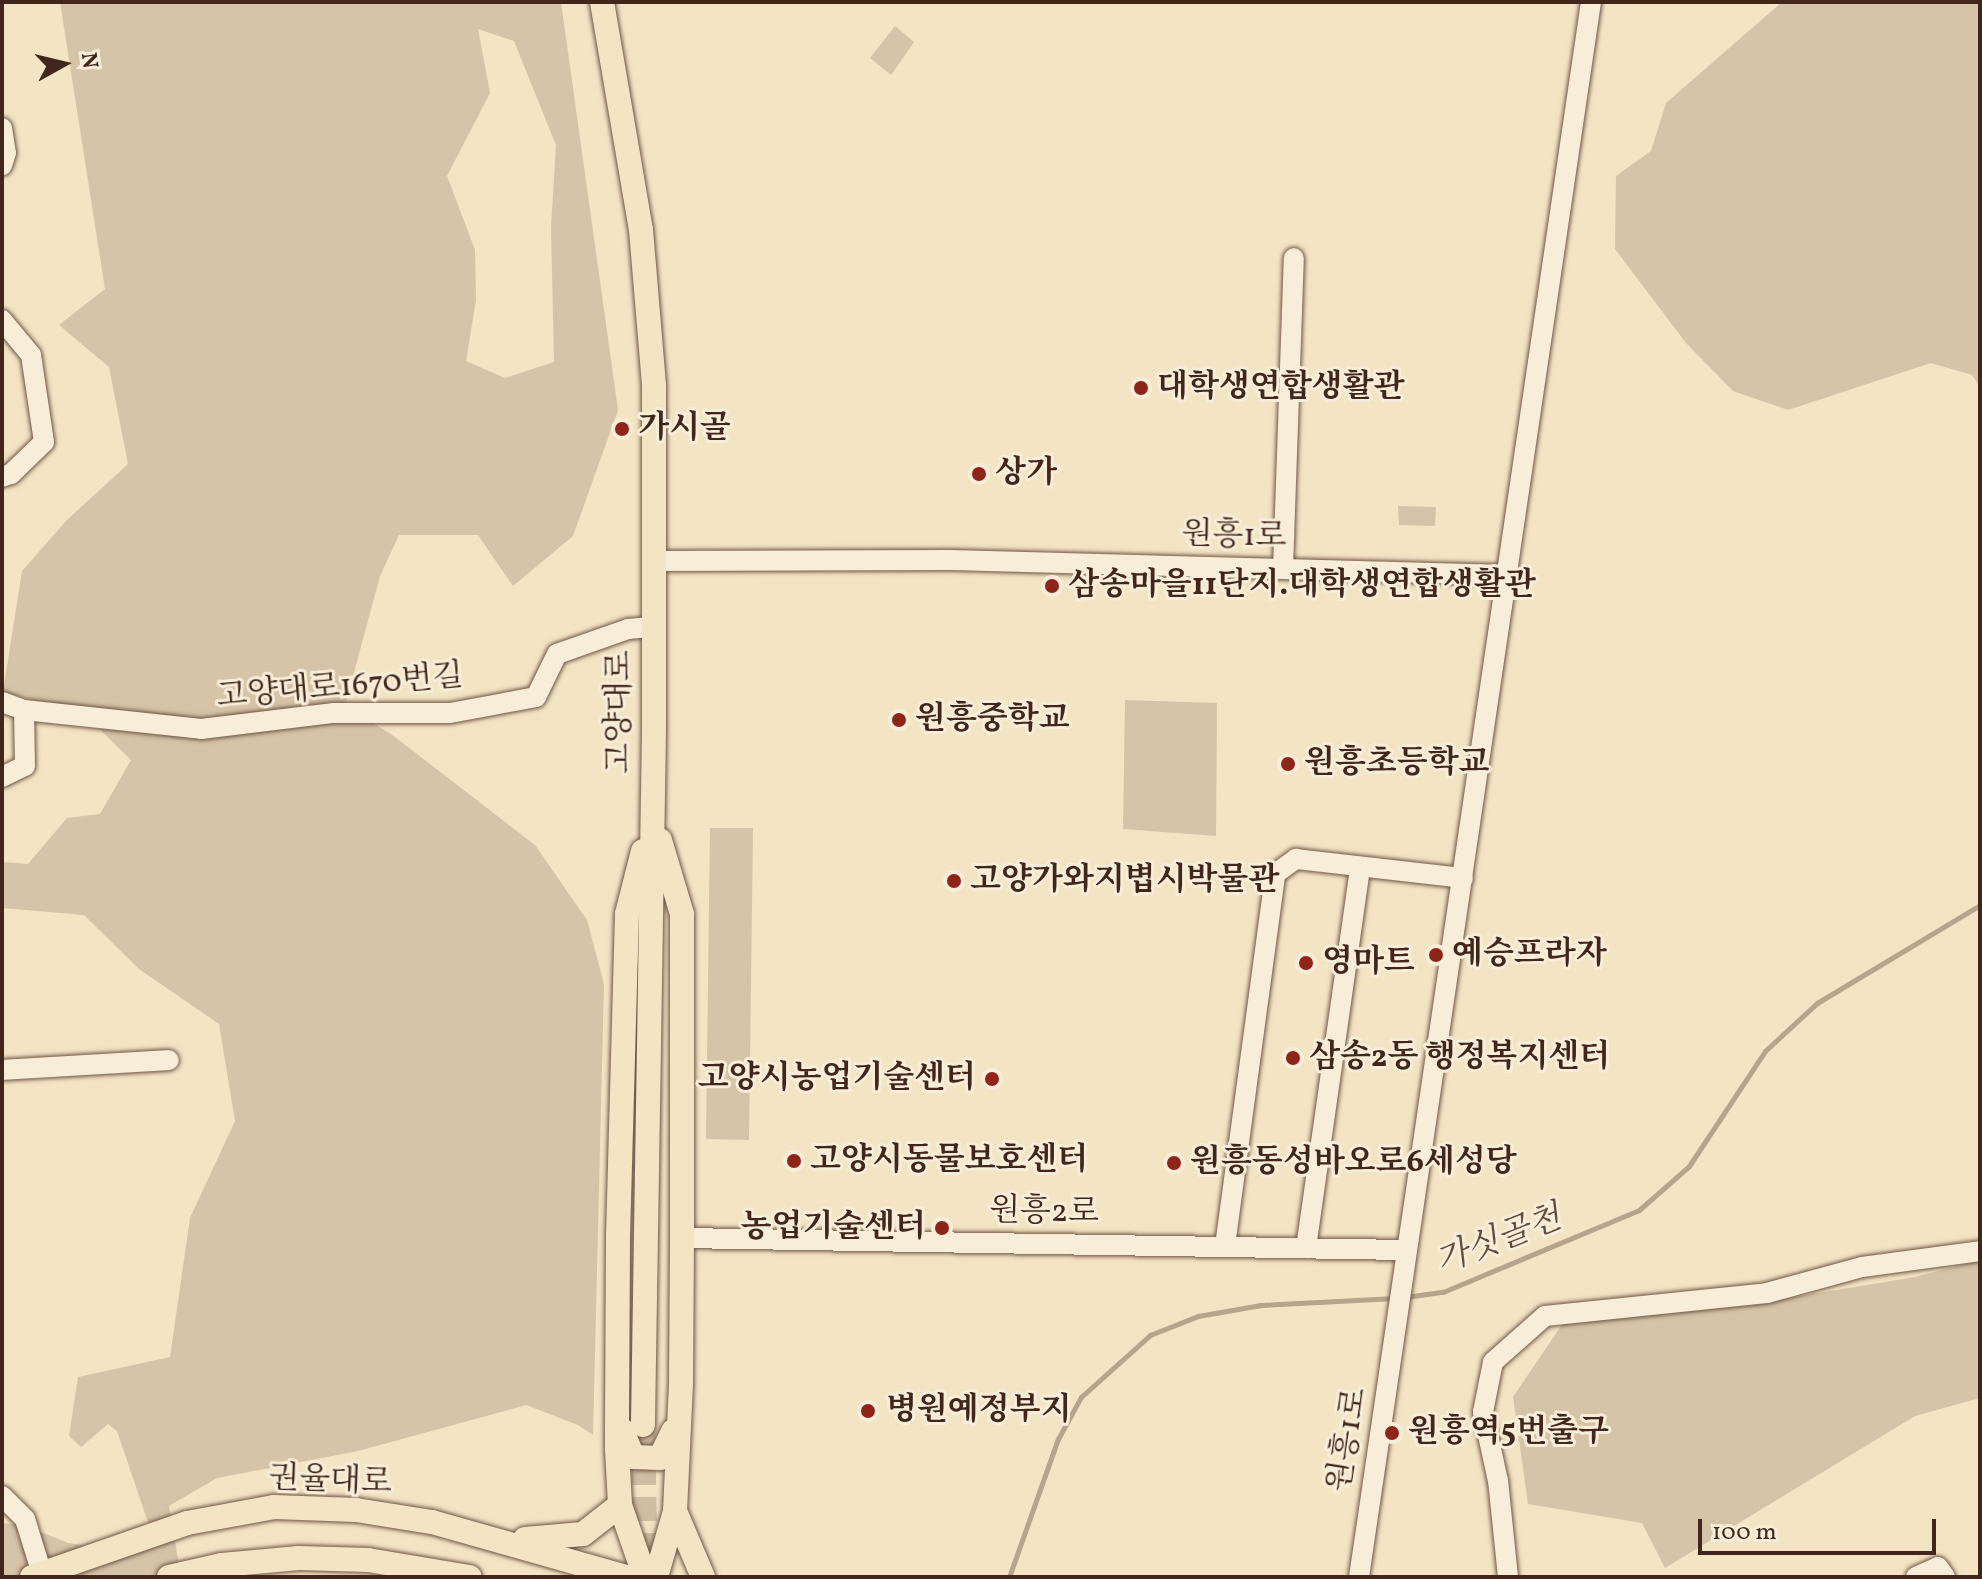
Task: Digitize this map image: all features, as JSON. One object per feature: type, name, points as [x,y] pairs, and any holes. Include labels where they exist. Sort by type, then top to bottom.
[{"type":"main road","name":"고양대로","points":[[602,2],[641,230],[654,386],[652,814],[643,1425]]},
{"type":"main road","points":[[652,814],[682,914],[679,1419],[675,1511],[656,1577]]},
{"type":"main road","points":[[645,1577],[620,1505],[618,1235],[627,914],[652,814]]},
{"type":"main road","points":[[617,1416],[633,1457],[660,1458],[679,1419]]},
{"type":"main road","points":[[500,1539],[554,1539],[583,1534],[620,1505]]},
{"type":"main road","name":"권율대로","points":[[39,1576],[187,1523],[274,1507],[356,1510],[432,1522],[627,1577]]},
{"type":"main road","points":[[675,1511],[703,1577]]},
{"type":"main road","points":[[169,1577],[222,1565],[299,1558],[368,1560],[470,1577]]},
{"type":"street","points":[[1406,1250],[1591,2]]},
{"type":"street","points":[[2,128],[6,153],[2,165]]},
{"type":"street","points":[[1283,568],[1294,258]]},
{"type":"street","points":[[2,320],[31,355],[44,442],[11,474],[2,477]]},
{"type":"street","name":"원흥1로","points":[[654,561],[951,560],[1507,575]]},
{"type":"street","name":"고양대로1670번길","points":[[2,702],[24,710],[201,729],[334,713],[450,713],[536,697],[557,654],[628,629],[653,627]]},
{"type":"street","points":[[2,777],[25,766],[24,710]]},
{"type":"street","points":[[1225,1246],[1275,874],[1296,859],[1463,878]]},
{"type":"street","points":[[1306,1248],[1360,867]]},
{"type":"street","points":[[2,1070],[169,1060]]},
{"type":"street","name":"원흥2로","points":[[682,1238],[1406,1250]]},
{"type":"street","name":"원흥1로","points":[[1359,1577],[1406,1250]]},
{"type":"street","points":[[1508,1577],[1498,1481],[1483,1412],[1493,1362],[1545,1316],[1767,1293],[1862,1267],[1980,1251]]},
{"type":"street","points":[[2,1496],[25,1519],[39,1576]]},
{"type":"street","points":[[1916,1577],[1938,1567],[1945,1577]]},
{"type":"shaded area","points":[[60,2],[561,2],[618,410],[573,536],[513,586],[478,535],[399,535],[380,576],[345,706],[391,734],[535,845],[587,920],[604,984],[593,1435],[578,1425],[526,1405],[358,1451],[217,1478],[169,1506],[181,1577],[2,1577],[2,1523],[26,1526],[68,1543],[119,1550],[149,1525],[117,1431],[108,1424],[81,1447],[69,1436],[78,1377],[170,1357],[190,1218],[235,1121],[219,1024],[139,969],[84,915],[2,908],[2,862],[28,864],[67,818],[100,814],[131,760],[83,713],[3,692],[22,571],[67,520],[128,464],[109,367],[59,325],[105,289]],"holes":[[[478,29],[514,41],[556,145],[551,227],[554,362],[505,378],[466,361],[476,300],[475,250],[447,176],[490,93]]]},
{"type":"shaded area","points":[[1782,2],[1980,2],[1980,387],[1972,375],[1931,363],[1788,410],[1733,391],[1686,343],[1615,249],[1616,176],[1651,151],[1666,103]]},
{"type":"shaded area","points":[[895,26],[914,42],[891,75],[870,58]]},
{"type":"shaded area","points":[[1398,506],[1436,507],[1435,526],[1399,525]]},
{"type":"shaded area","points":[[1125,700],[1217,703],[1216,836],[1123,829]]},
{"type":"shaded area","points":[[710,828],[753,828],[749,1140],[706,1139]]},
{"type":"shaded area","points":[[1980,1260],[1980,1398],[1915,1416],[1665,1568],[1642,1523],[1528,1504],[1513,1397],[1563,1323],[1770,1301],[1915,1277]]},
{"type":"waterway","name":"가싯골천","points":[[1406,1297],[1443,1292],[1639,1210],[1689,1166],[1765,1051],[1817,1003],[1980,905]]},
{"type":"waterway","name":"가싯골천","points":[[1009,1577],[1058,1439],[1081,1397],[1150,1335],[1198,1316],[1261,1305],[1396,1298]]},
{"type":"tunnel","points":[[643,1425],[646,1575]]},
{"type":"place","name":"대학생연합생활관","points":[[1141,388]]},
{"type":"place","name":"가시골","points":[[622,429]]},
{"type":"place","name":"상가","points":[[979,474]]},
{"type":"place","name":"삼송마을11단지.대학생연합생활관","points":[[1052,586]]},
{"type":"place","name":"원흥중학교","points":[[899,720]]},
{"type":"place","name":"원흥초등학교","points":[[1288,764]]},
{"type":"place","name":"고양가와지볍시박물관","points":[[954,881]]},
{"type":"place","name":"예승프라자","points":[[1436,955]]},
{"type":"place","name":"영마트","points":[[1306,963]]},
{"type":"place","name":"삼송2동 행정복지센터","points":[[1293,1058]]},
{"type":"place","name":"고양시농업기술센터","points":[[992,1079]]},
{"type":"place","name":"고양시동물보호센터","points":[[794,1161]]},
{"type":"place","name":"원흥동성바오로6세성당","points":[[1174,1163]]},
{"type":"place","name":"농업기술센터","points":[[942,1228]]},
{"type":"place","name":"병원예정부지","points":[[868,1411]]},
{"type":"place","name":"원흥역5번출구","points":[[1392,1433]]}]
